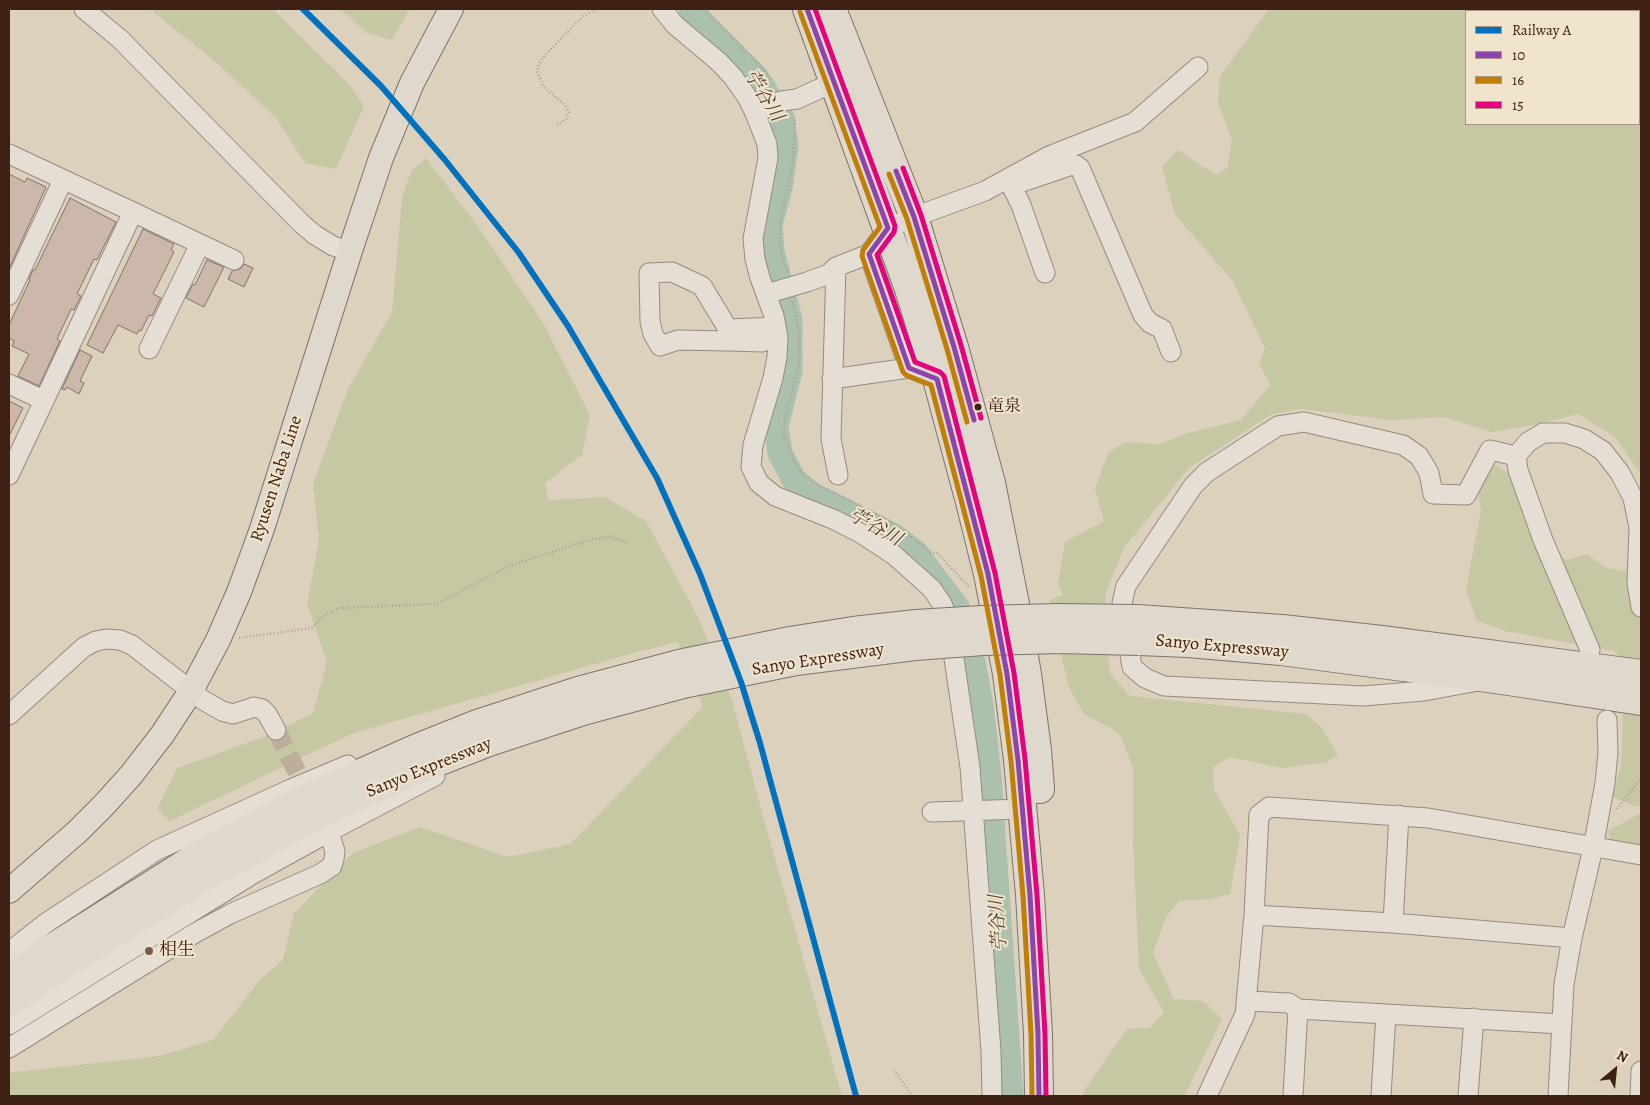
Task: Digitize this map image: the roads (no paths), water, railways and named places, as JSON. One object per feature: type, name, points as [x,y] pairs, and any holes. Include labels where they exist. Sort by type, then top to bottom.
[{"type":"highway","points":[[807,9],[909,289],[969,498],[990,590],[1007,674],[1018,760],[1012,809],[1034,964],[1039,1096]]},
{"type":"highway","points":[[832,9],[914,217],[954,347],[991,483],[1015,604],[1037,750],[1059,1096]]},
{"type":"highway","name":"Sanyo Expressway","points":[[9,978],[135,894],[237,834],[292,805],[417,748],[477,724],[580,701],[681,674],[915,646],[983,641],[1061,639],[1138,630],[1273,629],[1372,639],[1641,674]]},
{"type":"highway","name":"Sanyo Expressway","points":[[1138,630],[1188,643],[1281,651],[1495,679],[1641,701]]},
{"type":"highway","name":"Sanyo Expressway","points":[[9,1003],[67,963],[205,876],[302,824],[422,768],[489,742],[580,701]]},
{"type":"main road","name":"Ryusen Naba Line","points":[[9,891],[77,832],[131,775],[162,735],[191,691],[218,640],[239,592],[262,529],[350,250],[392,128],[412,83],[451,9]]},
{"type":"street","points":[[84,9],[120,39],[302,224],[333,246],[350,250]]},
{"type":"street","points":[[662,9],[675,25],[719,62],[738,84],[758,111],[767,144],[768,158],[753,239],[755,259],[768,293],[778,337],[777,357],[753,445],[751,467],[760,483],[776,496],[835,520],[862,534],[894,555],[932,589],[942,604],[948,618],[976,811],[991,1051],[992,1096]]},
{"type":"street","points":[[768,293],[828,274],[836,267],[869,254],[888,228],[1008,182],[1049,156],[1135,122],[1198,67]]},
{"type":"street","points":[[758,111],[784,100],[797,99],[834,82]]},
{"type":"street","points":[[9,154],[234,260]]},
{"type":"street","points":[[1008,182],[1017,184],[1072,165],[1080,168],[1143,316],[1150,323],[1162,329],[1171,352]]},
{"type":"street","points":[[9,295],[63,180]]},
{"type":"street","points":[[1008,182],[1021,205],[1045,273]]},
{"type":"street","points":[[9,474],[132,212]]},
{"type":"street","points":[[149,349],[200,244]]},
{"type":"street","points":[[869,254],[909,368]]},
{"type":"street","points":[[836,267],[831,439],[838,475]]},
{"type":"street","points":[[728,335],[702,286],[672,272],[649,273],[650,321],[653,334],[660,346],[678,340],[728,335],[776,328]]},
{"type":"street","points":[[728,335],[762,342]]},
{"type":"street","points":[[832,379],[909,368],[936,379]]},
{"type":"street","points":[[9,384],[43,400]]},
{"type":"street","points":[[1495,679],[1424,691],[1363,696],[1164,686],[1144,678],[1132,667],[1122,603],[1126,586],[1193,486],[1207,472],[1278,426],[1304,422],[1403,445],[1419,456],[1429,473],[1433,494],[1466,495],[1490,450],[1516,456]]},
{"type":"street","points":[[1590,650],[1543,540],[1518,470],[1516,456],[1528,442],[1543,433],[1565,433],[1584,439],[1603,452],[1620,473],[1633,498],[1640,527],[1637,583],[1641,607]]},
{"type":"street","points":[[9,715],[84,647],[96,641],[106,639],[120,640],[132,645],[191,691],[222,711],[232,714],[254,707],[262,709],[276,730]]},
{"type":"street","points":[[9,952],[46,923],[157,850],[291,789],[442,725],[580,701]]},
{"type":"street","points":[[9,1025],[253,874],[424,781],[580,701]]},
{"type":"street","points":[[1558,1096],[1564,984],[1572,938],[1593,848],[1606,773],[1608,720]]},
{"type":"street","points":[[1207,1096],[1246,1014],[1254,915],[1259,815],[1269,807],[1428,818],[1641,855]]},
{"type":"street","points":[[932,812],[1012,809]]},
{"type":"street","points":[[1392,923],[1398,815]]},
{"type":"street","points":[[9,1048],[196,933],[230,914],[320,874],[332,866],[335,851],[331,839]]},
{"type":"street","points":[[1254,915],[1392,923],[1572,938]]},
{"type":"street","points":[[1248,1001],[1288,1003],[1298,1009],[1562,1024]]},
{"type":"street","points":[[1293,1096],[1298,1009]]},
{"type":"street","points":[[1381,1096],[1386,1014]]},
{"type":"street","points":[[1468,1096],[1474,1018]]},
{"type":"street","points":[[1640,1096],[1641,1071]]},
{"type":"waterway","name":"苧谷川","points":[[691,9],[756,77],[782,118],[786,145],[780,188],[770,224],[772,251],[790,320],[790,371],[776,426],[780,453],[794,480],[811,494],[894,536],[916,553],[957,607],[967,631],[981,704],[989,776],[1011,1096]]},
{"type":"tunnel","points":[[276,730],[310,798]]},
{"type":"rail line","name":"A","points":[[303,9],[381,86],[445,160],[519,253],[568,326],[657,478],[700,574],[741,682],[760,743],[856,1096]]},
{"type":"place","name":"竜泉","points":[[978,407]]},
{"type":"place","name":"相生","points":[[149,951]]}]
